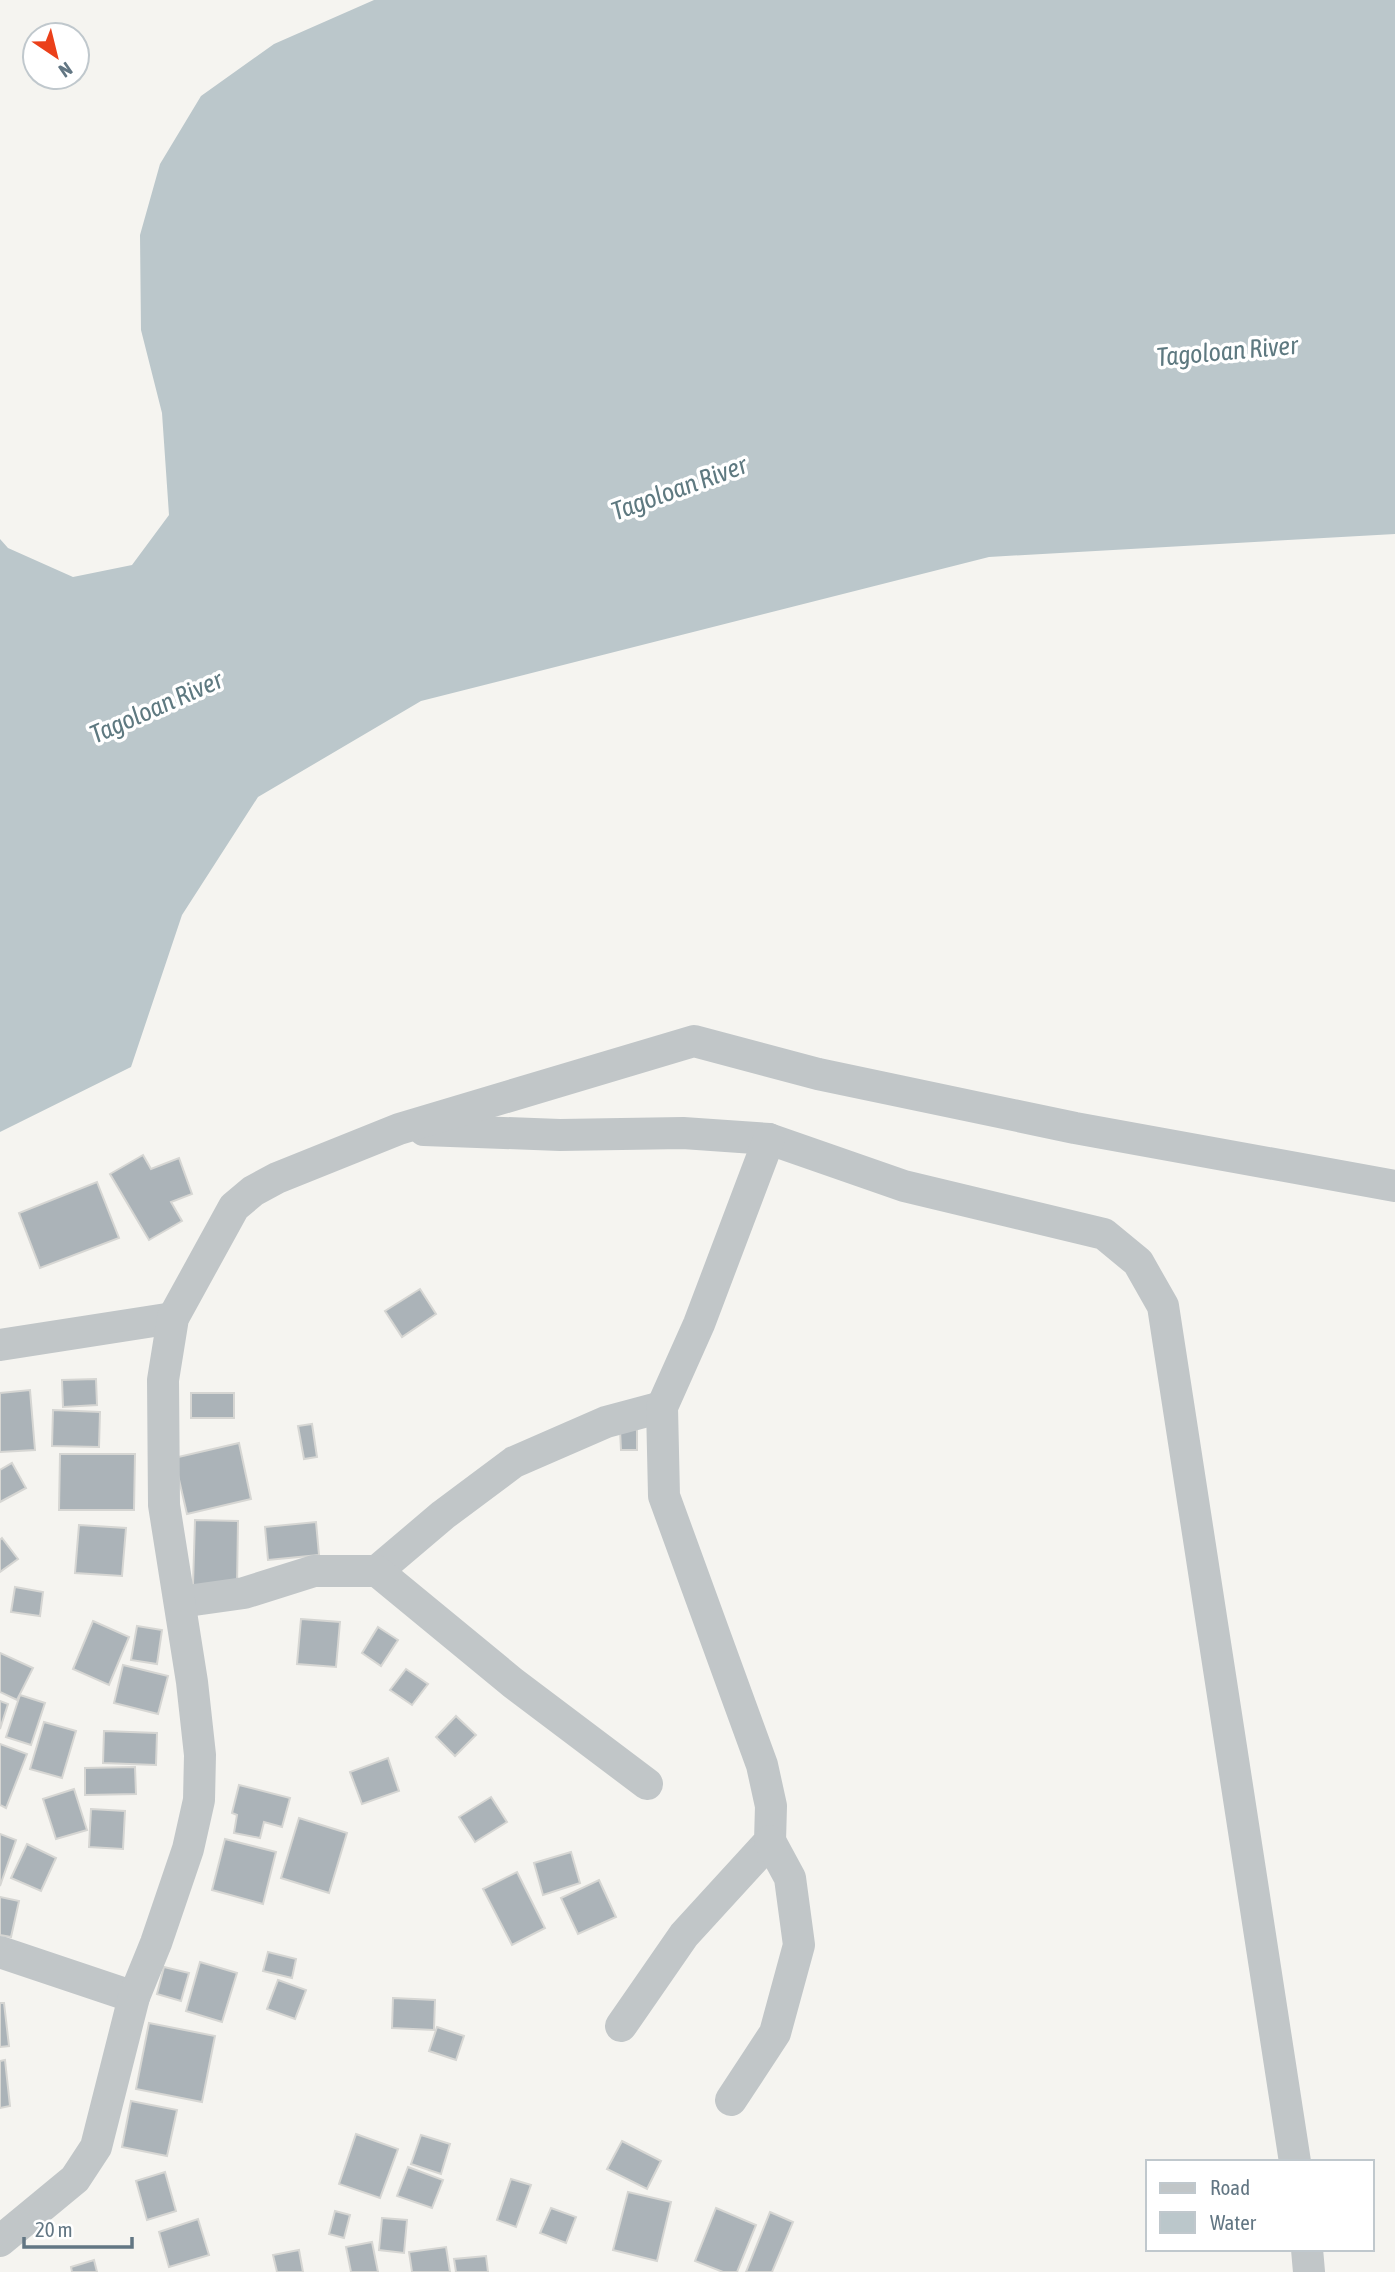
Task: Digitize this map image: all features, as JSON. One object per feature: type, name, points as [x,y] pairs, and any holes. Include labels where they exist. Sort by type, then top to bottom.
[{"type":"street","points":[[0,2241],[75,2179],[96,2147],[134,1997],[184,1861],[199,1800],[200,1755],[164,1505],[163,1380],[173,1318],[234,1207],[253,1191],[277,1178],[398,1129],[694,1041],[818,1074],[1062,1125],[1395,1186]]},
{"type":"street","points":[[398,1129],[560,1135],[683,1133],[769,1139],[904,1186],[1104,1234],[1138,1262],[1164,1306],[1295,2160]]},
{"type":"street","points":[[731,2100],[775,2033],[799,1945],[790,1878],[770,1841],[771,1806],[762,1765],[664,1496],[662,1407],[699,1324],[769,1139]]},
{"type":"street","points":[[0,1345],[173,1318]]},
{"type":"street","points":[[377,1572],[443,1515],[514,1462],[606,1422],[662,1407]]},
{"type":"street","points":[[180,1602],[244,1592],[314,1572],[377,1572],[513,1683],[647,1784]]},
{"type":"street","points":[[621,2026],[684,1935],[770,1841]]},
{"type":"street","points":[[0,1952],[134,1997]]},
{"type":"street","points":[[1307,2251],[1309,2272]]},
{"type":"water","name":"Tagoloan River","points":[[374,0],[1395,0],[1395,534],[989,557],[421,701],[258,797],[182,915],[131,1067],[0,1132],[0,539],[8,548],[73,577],[132,565],[169,515],[162,413],[141,330],[140,235],[160,164],[201,96],[274,44]]},
{"type":"building","points":[[143,1155],[151,1169],[179,1158],[192,1194],[171,1202],[182,1221],[149,1240],[110,1174]]},
{"type":"building","points":[[97,1182],[119,1238],[40,1268],[19,1213]]},
{"type":"building","points":[[420,1289],[436,1314],[402,1337],[385,1311]]},
{"type":"building","points":[[96,1379],[97,1405],[63,1407],[62,1380]]},
{"type":"building","points":[[30,1390],[35,1450],[0,1452],[0,1393]]},
{"type":"building","points":[[191,1393],[234,1393],[234,1418],[191,1418]]},
{"type":"building","points":[[53,1410],[100,1412],[99,1447],[52,1446]]},
{"type":"building","points":[[312,1424],[317,1457],[304,1459],[298,1426]]},
{"type":"building","points":[[637,1429],[637,1450],[621,1450],[620,1430]]},
{"type":"building","points":[[239,1443],[251,1499],[187,1514],[174,1458]]},
{"type":"building","points":[[60,1454],[135,1454],[134,1510],[59,1510]]},
{"type":"building","points":[[12,1463],[26,1488],[0,1502],[0,1470]]},
{"type":"building","points":[[195,1520],[238,1521],[237,1586],[193,1585]]},
{"type":"building","points":[[316,1522],[319,1555],[268,1560],[265,1527]]},
{"type":"building","points":[[79,1525],[126,1528],[122,1576],[75,1573]]},
{"type":"building","points":[[2,1538],[18,1559],[0,1572],[0,1540]]},
{"type":"building","points":[[15,1587],[43,1592],[40,1616],[11,1612]]},
{"type":"building","points":[[301,1619],[340,1622],[336,1667],[297,1664]]},
{"type":"building","points":[[93,1621],[129,1637],[109,1685],[73,1669]]},
{"type":"building","points":[[137,1626],[162,1630],[157,1664],[131,1660]]},
{"type":"building","points":[[378,1627],[398,1640],[381,1666],[362,1653]]},
{"type":"building","points":[[0,1653],[33,1668],[17,1700],[0,1692]]},
{"type":"building","points":[[123,1665],[168,1676],[158,1714],[114,1703]]},
{"type":"building","points":[[406,1669],[428,1684],[412,1705],[390,1690]]},
{"type":"building","points":[[20,1695],[45,1703],[31,1745],[6,1737]]},
{"type":"building","points":[[0,1701],[8,1704],[0,1729]]},
{"type":"building","points":[[456,1716],[476,1735],[455,1756],[436,1737]]},
{"type":"building","points":[[44,1722],[76,1731],[62,1778],[30,1769]]},
{"type":"building","points":[[104,1731],[157,1733],[156,1765],[103,1763]]},
{"type":"building","points":[[0,1744],[27,1754],[6,1808],[0,1805]]},
{"type":"building","points":[[388,1758],[399,1791],[362,1804],[350,1772]]},
{"type":"building","points":[[135,1767],[136,1794],[85,1795],[85,1768]]},
{"type":"building","points":[[239,1785],[290,1798],[282,1827],[264,1822],[260,1838],[234,1833],[237,1815],[232,1813]]},
{"type":"building","points":[[74,1789],[87,1830],[56,1839],[43,1799]]},
{"type":"building","points":[[491,1797],[507,1822],[475,1842],[459,1817]]},
{"type":"building","points":[[91,1809],[125,1811],[123,1849],[89,1847]]},
{"type":"building","points":[[299,1818],[347,1833],[329,1893],[281,1878]]},
{"type":"building","points":[[0,1834],[16,1840],[0,1886]]},
{"type":"building","points":[[225,1839],[276,1852],[263,1904],[212,1890]]},
{"type":"building","points":[[27,1844],[56,1858],[41,1891],[11,1878]]},
{"type":"building","points":[[571,1852],[580,1883],[543,1895],[534,1863]]},
{"type":"building","points":[[517,1872],[545,1928],[512,1945],[483,1889]]},
{"type":"building","points":[[599,1880],[616,1917],[578,1934],[561,1898]]},
{"type":"building","points":[[0,1897],[19,1901],[11,1937],[0,1935]]},
{"type":"building","points":[[268,1952],[296,1959],[292,1978],[263,1971]]},
{"type":"building","points":[[200,1962],[237,1973],[222,2022],[186,2011]]},
{"type":"building","points":[[164,1967],[189,1973],[181,2001],[157,1994]]},
{"type":"building","points":[[278,1980],[306,1990],[295,2019],[267,2009]]},
{"type":"building","points":[[393,1998],[435,2000],[434,2030],[392,2028]]},
{"type":"building","points":[[0,2003],[4,2003],[9,2046],[0,2047]]},
{"type":"building","points":[[149,2023],[215,2036],[202,2102],[136,2089]]},
{"type":"building","points":[[437,2027],[464,2036],[456,2060],[429,2051]]},
{"type":"building","points":[[5,2060],[10,2106],[0,2108],[0,2061]]},
{"type":"building","points":[[131,2101],[177,2110],[167,2156],[122,2147]]},
{"type":"building","points":[[356,2134],[398,2149],[380,2198],[339,2184]]},
{"type":"building","points":[[421,2135],[450,2144],[441,2174],[411,2164]]},
{"type":"building","points":[[622,2141],[661,2161],[647,2189],[607,2169]]},
{"type":"building","points":[[408,2167],[443,2180],[432,2208],[397,2196]]},
{"type":"building","points":[[165,2172],[176,2211],[147,2220],[136,2181]]},
{"type":"building","points":[[511,2179],[531,2185],[516,2227],[497,2220]]},
{"type":"building","points":[[628,2192],[671,2202],[657,2261],[613,2250]]},
{"type":"building","points":[[551,2208],[576,2217],[566,2243],[540,2233]]},
{"type":"building","points":[[716,2208],[756,2225],[737,2272],[723,2272],[695,2261]]},
{"type":"building","points":[[335,2211],[350,2215],[344,2238],[329,2234]]},
{"type":"building","points":[[770,2212],[793,2222],[772,2272],[746,2272]]},
{"type":"building","points":[[382,2218],[407,2220],[404,2253],[379,2250]]},
{"type":"building","points":[[198,2219],[209,2255],[169,2267],[159,2232]]},
{"type":"building","points":[[372,2242],[378,2272],[351,2272],[346,2247]]},
{"type":"building","points":[[446,2247],[450,2272],[412,2272],[409,2252]]},
{"type":"building","points":[[299,2250],[303,2272],[277,2272],[273,2255]]},
{"type":"building","points":[[486,2256],[488,2272],[456,2272],[454,2259]]},
{"type":"building","points":[[94,2260],[97,2272],[72,2272],[71,2267]]}]
